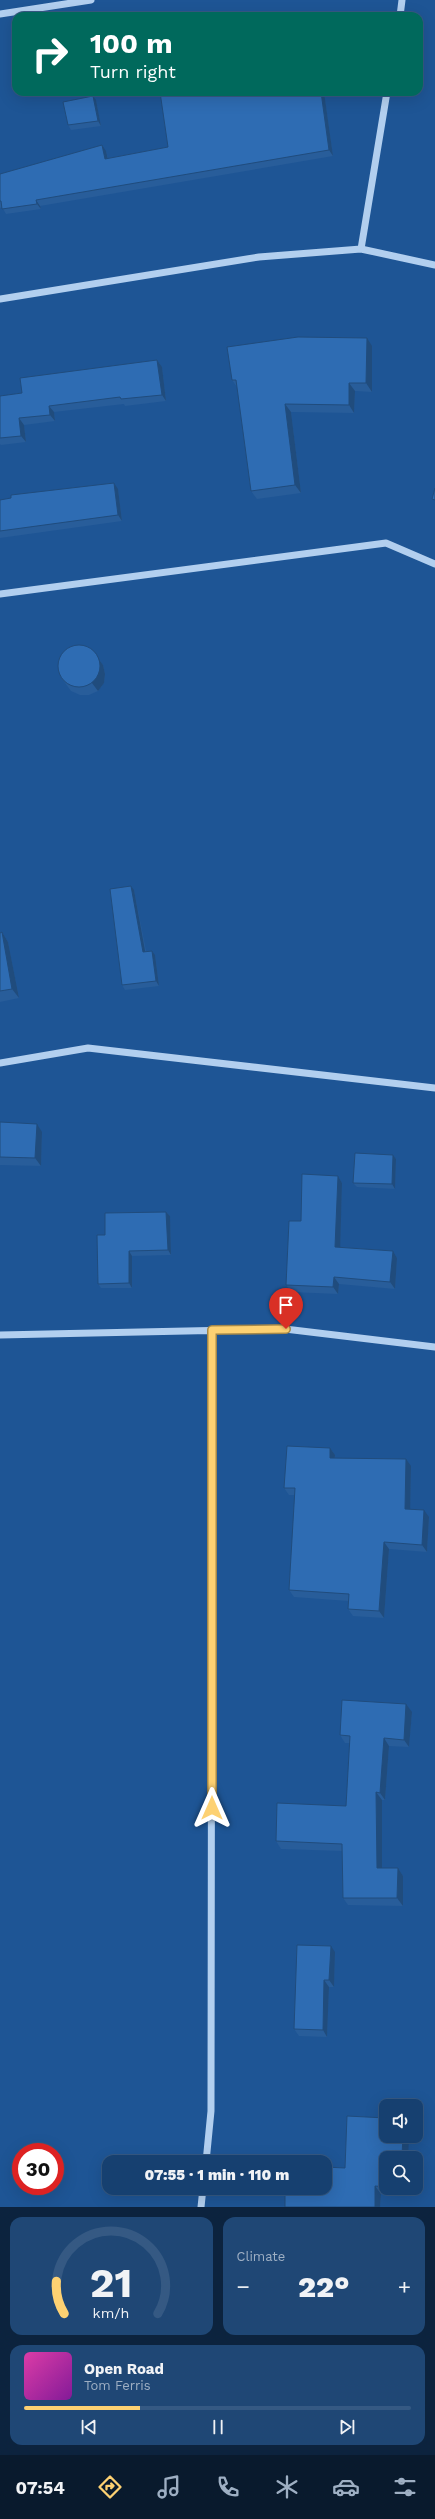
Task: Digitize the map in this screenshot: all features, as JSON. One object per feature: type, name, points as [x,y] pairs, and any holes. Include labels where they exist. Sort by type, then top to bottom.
[{"type":"street","points":[[13,12],[91,0]]},
{"type":"street","points":[[400,12],[402,0]]},
{"type":"street","points":[[0,14],[12,12]]},
{"type":"street","points":[[361,249],[386,96]]},
{"type":"street","points":[[0,299],[259,257],[361,249],[435,265]]},
{"type":"street","points":[[0,594],[386,543],[435,564]]},
{"type":"street","points":[[0,1063],[88,1048],[435,1088]]},
{"type":"street","points":[[0,1335],[286,1329],[435,1348]]},
{"type":"street","points":[[207,2155],[211,2111],[212,1330]]},
{"type":"street","points":[[201,2207],[202,2195]]},
{"type":"building","points":[[93,96],[98,121],[68,125],[63,102]]},
{"type":"building","points":[[161,96],[322,96],[329,150],[36,200],[37,204],[2,209],[0,201],[0,174],[102,145],[105,159],[168,147]]},
{"type":"building","points":[[298,337],[367,338],[366,383],[349,383],[349,405],[285,404],[295,485],[251,491],[236,380],[232,380],[227,347]]},
{"type":"building","points":[[157,360],[162,395],[121,399],[120,397],[49,406],[50,415],[19,418],[21,436],[0,438],[0,396],[22,393],[20,378]]},
{"type":"building","points":[[114,483],[118,515],[0,531],[0,500],[11,498],[11,495]]},
{"type":"building","points":[[435,488],[435,500],[432,499]]},
{"type":"building","points":[[79,645],[94,651],[100,666],[94,681],[79,687],[64,681],[58,666],[64,651]]},
{"type":"building","points":[[131,886],[143,952],[152,951],[156,981],[122,985],[110,889]]},
{"type":"building","points":[[2,932],[12,989],[0,991],[0,933]]},
{"type":"building","points":[[0,1122],[37,1124],[35,1158],[0,1157]]},
{"type":"building","points":[[355,1153],[393,1155],[392,1184],[353,1183]]},
{"type":"building","points":[[302,1174],[338,1176],[335,1247],[393,1251],[390,1282],[334,1277],[333,1287],[286,1285],[289,1221],[301,1221]]},
{"type":"building","points":[[166,1212],[168,1250],[129,1251],[129,1283],[98,1284],[97,1235],[105,1235],[105,1213]]},
{"type":"building","points":[[287,1446],[330,1448],[330,1458],[406,1459],[405,1509],[424,1510],[422,1545],[384,1542],[379,1611],[348,1609],[349,1594],[289,1590],[295,1488],[284,1488]]},
{"type":"building","points":[[342,1700],[406,1704],[404,1740],[384,1738],[380,1793],[376,1792],[377,1868],[398,1868],[397,1898],[343,1898],[342,1844],[276,1841],[277,1803],[346,1806],[350,1736],[340,1735]]},
{"type":"building","points":[[297,1945],[331,1946],[329,1980],[324,1980],[323,2030],[294,2029]]},
{"type":"building","points":[[347,2116],[379,2118],[379,2143],[403,2143],[402,2151],[379,2151],[379,2186],[375,2186],[375,2207],[285,2207],[285,2195],[332,2195],[332,2167],[345,2168]]},
{"type":"route","points":[[212,1808],[212,1330],[286,1329]]}]
